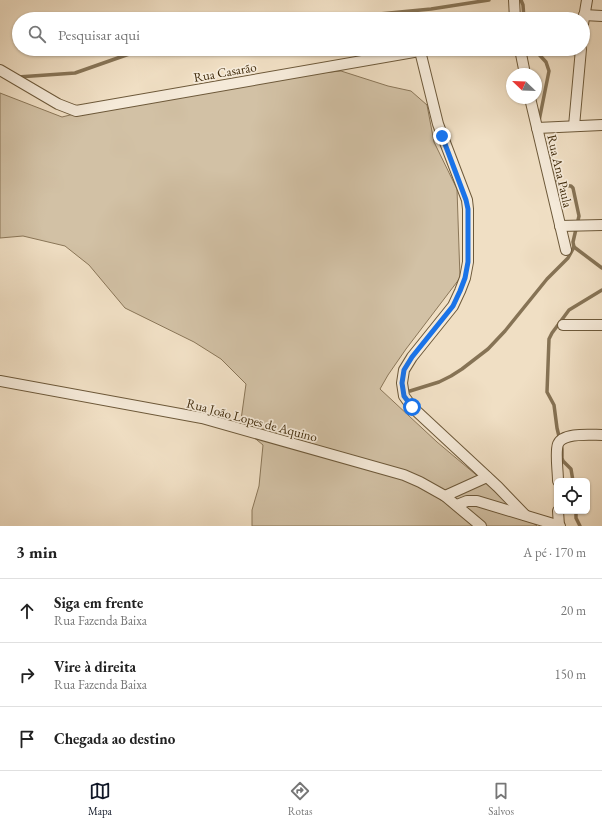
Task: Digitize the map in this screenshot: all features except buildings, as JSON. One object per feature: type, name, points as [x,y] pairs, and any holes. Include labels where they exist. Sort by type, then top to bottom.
[{"type":"street","points":[[514,0],[514,12]]},
{"type":"street","points":[[585,12],[587,0]]},
{"type":"street","points":[[590,19],[602,16]]},
{"type":"street","name":"Rua Casarão","points":[[0,70],[58,104],[71,110],[82,111],[391,56]]},
{"type":"street","points":[[421,56],[438,124],[466,200],[468,209],[468,262],[460,291],[453,306],[412,357],[404,370],[402,383],[404,396],[412,407],[487,477],[525,515]]},
{"type":"street","points":[[521,56],[524,68]]},
{"type":"street","points":[[574,126],[580,56]]},
{"type":"street","name":"Rua Ana Paula","points":[[531,104],[566,250]]},
{"type":"street","points":[[537,128],[602,125]]},
{"type":"street","points":[[560,226],[602,226]]},
{"type":"street","points":[[563,325],[602,325]]},
{"type":"street","name":"Rua João Lopes de Aquino","points":[[0,381],[202,418],[404,475],[445,496],[481,526]]},
{"type":"street","points":[[558,478],[557,449],[558,443],[562,439],[572,436],[602,435]]},
{"type":"street","points":[[445,496],[487,477]]},
{"type":"street","points":[[457,505],[472,500],[559,526],[558,514]]},
{"type":"shaded area","points":[[341,71],[388,86],[411,91],[427,105],[434,142],[457,189],[460,278],[406,349],[380,389],[437,442],[537,526],[252,526],[252,510],[259,486],[263,445],[245,430],[241,420],[246,384],[221,359],[194,342],[125,308],[89,265],[65,246],[23,236],[0,238],[0,93],[62,117],[90,110],[300,75]]},
{"type":"waterway","points":[[400,12],[489,0]]},
{"type":"waterway","points":[[521,0],[524,12]]},
{"type":"waterway","points":[[18,77],[75,73],[123,56]]},
{"type":"waterway","points":[[539,121],[549,71],[546,62],[540,56]]},
{"type":"waterway","points":[[410,391],[439,382],[451,376],[488,349],[505,331],[547,279],[568,258],[574,247],[573,242],[579,216],[573,188],[571,186],[557,185],[549,156]]},
{"type":"waterway","points":[[574,247],[602,268]]},
{"type":"waterway","points":[[572,478],[571,469],[562,458],[562,449],[554,405],[547,392],[549,339],[569,310],[602,290]]},
{"type":"waterway","points":[[576,514],[576,518],[580,526]]},
{"type":"route","points":[[412,407],[404,396],[402,383],[404,370],[412,357],[453,306],[465,278],[468,262],[468,209],[464,191],[442,136]]}]
